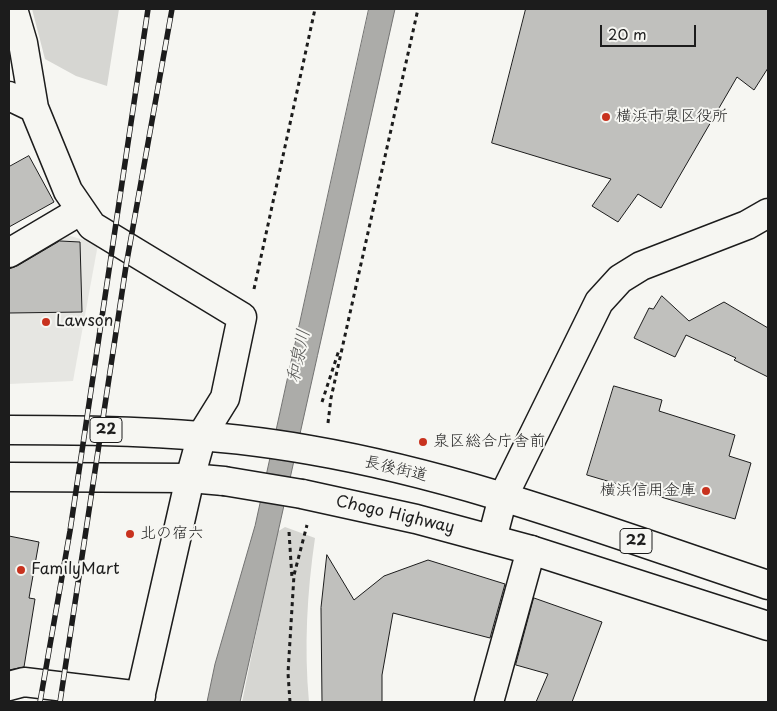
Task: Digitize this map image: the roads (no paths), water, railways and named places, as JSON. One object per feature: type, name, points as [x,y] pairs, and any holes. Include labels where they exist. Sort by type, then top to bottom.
[{"type":"street","points":[[13,9],[23,43],[34,108],[68,191],[80,211],[92,226],[242,317],[225,398],[202,435],[190,478],[140,699],[17,690]]},
{"type":"street","points":[[9,96],[34,108]]},
{"type":"street","points":[[9,253],[80,211]]},
{"type":"street","points":[[492,539],[503,497],[599,302],[620,279],[641,266],[747,225],[768,214]]},
{"type":"street","name":"長後街道","points":[[9,430],[95,430],[202,435],[317,451],[503,497],[768,585]]},
{"type":"street","name":"Chogo Highway","points":[[9,477],[190,478],[224,481],[308,495],[531,550],[768,626]]},
{"type":"street","points":[[489,702],[531,550]]},
{"type":"water","name":"和泉川","points":[[369,9],[395,9],[240,702],[207,702],[215,664],[255,526]]},
{"type":"railway","points":[[40,702],[70,531],[148,9]]},
{"type":"railway","points":[[60,702],[126,266],[172,9]]},
{"type":"place","name":"横浜市泉区役所","points":[[606,117]]},
{"type":"place","name":"Lawson","points":[[46,322]]},
{"type":"place","name":"泉区総合庁舎前","points":[[423,442]]},
{"type":"place","name":"横浜信用金庫","points":[[706,491]]},
{"type":"place","name":"北の宿六","points":[[130,534]]},
{"type":"place","name":"FamilyMart","points":[[21,570]]}]
